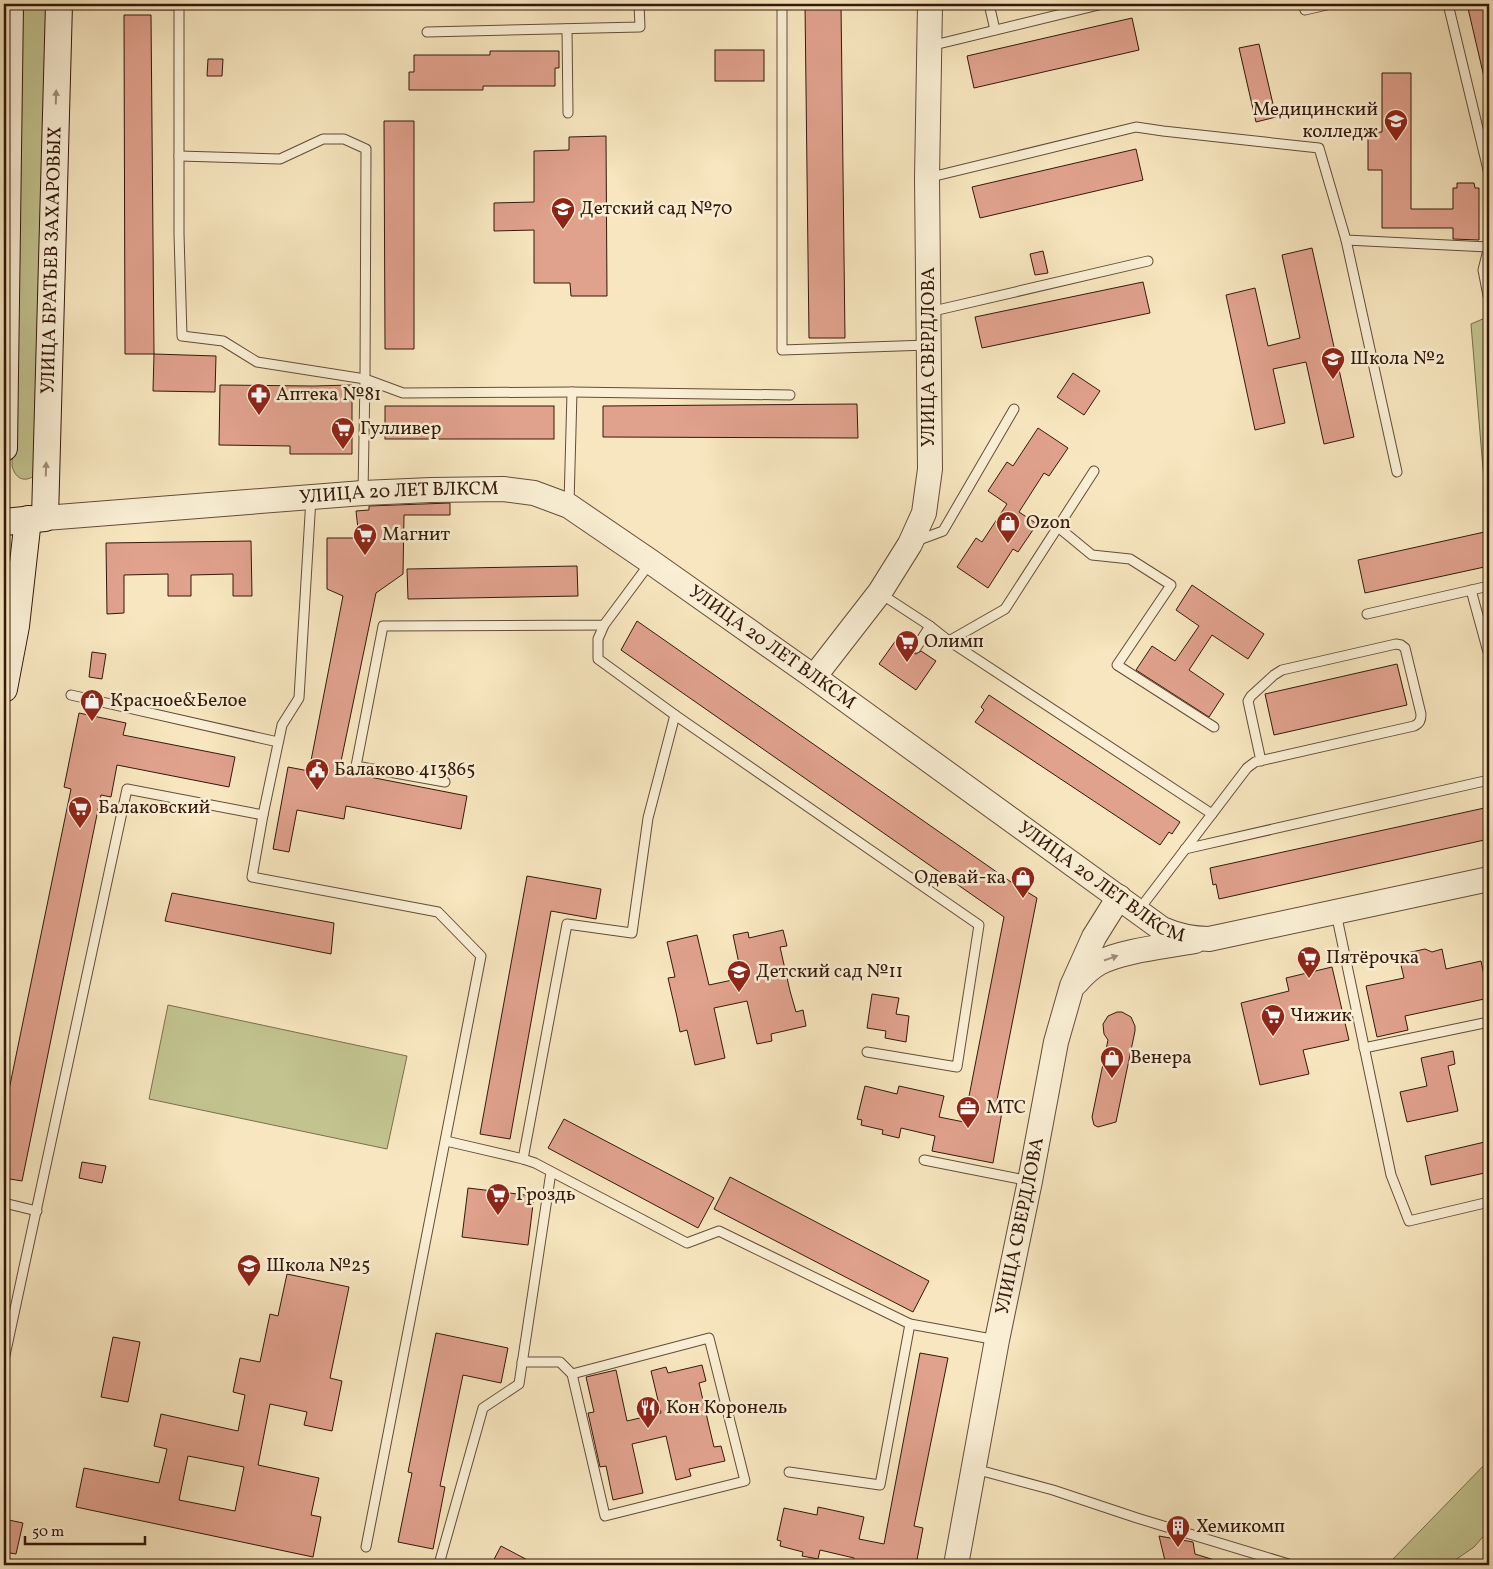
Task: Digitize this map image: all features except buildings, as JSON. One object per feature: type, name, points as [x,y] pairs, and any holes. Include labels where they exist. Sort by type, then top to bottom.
[{"type":"main road","points":[[4,448],[10,4]]},
{"type":"main road","name":"УЛИЦА БРАТЬЕВ ЗАХАРОВЫХ","points":[[4,689],[16,626],[25,520],[59,4]]},
{"type":"street","name":"УЛИЦА СВЕРДЛОВА","points":[[814,677],[880,592],[910,544],[924,512],[930,469],[928,178],[930,4]]},
{"type":"street","name":"УЛИЦА 20 ЛЕТ ВЛКСМ","points":[[25,520],[364,493],[503,489],[534,493],[569,506],[651,562],[814,677],[1138,912],[1162,929],[1178,936],[1192,939],[1208,939],[1489,879]]},
{"type":"street","name":"УЛИЦА СВЕРДЛОВА","points":[[956,1565],[1056,1042],[1072,986],[1094,937],[1119,898]]},
{"type":"street","points":[[1072,986],[1100,962],[1116,956],[1208,939]]},
{"type":"lane","points":[[59,4],[179,4],[182,336],[223,341],[257,362],[365,379],[403,393],[572,392],[790,395]]},
{"type":"lane","points":[[427,32],[640,27],[639,4]]},
{"type":"lane","points":[[782,4],[782,350],[929,345]]},
{"type":"lane","points":[[990,4],[995,30]]},
{"type":"lane","points":[[930,46],[995,30],[1062,8],[1103,4]]},
{"type":"lane","points":[[1304,4],[1305,10],[1331,4]]},
{"type":"lane","points":[[1448,4],[1489,174]]},
{"type":"lane","points":[[566,29],[568,113]]},
{"type":"lane","points":[[928,178],[1136,127],[1163,132],[1319,148],[1346,240],[1397,472]]},
{"type":"lane","points":[[179,156],[280,159],[324,139],[344,139],[366,149],[364,493]]},
{"type":"lane","points":[[1346,240],[1489,247],[1483,270],[1489,300]]},
{"type":"lane","points":[[929,312],[1148,261]]},
{"type":"lane","points":[[569,506],[572,460],[572,392]]},
{"type":"lane","points":[[910,544],[943,531],[1014,409]]},
{"type":"lane","points":[[949,641],[1005,609],[1094,471]]},
{"type":"lane","points":[[311,498],[299,698],[282,725],[252,877],[438,912],[481,956],[366,1547]]},
{"type":"lane","points":[[1058,527],[1092,555],[1130,560],[1171,585],[1117,665],[1214,727]]},
{"type":"lane","points":[[651,562],[604,625],[598,639],[598,659],[675,715],[979,925],[957,1067],[867,1052]]},
{"type":"lane","points":[[1367,614],[1489,586]]},
{"type":"lane","points":[[1471,590],[1488,652]]},
{"type":"lane","points":[[880,592],[949,641],[1212,814]]},
{"type":"lane","points":[[445,782],[356,766],[383,626],[604,625]]},
{"type":"lane","points":[[916,648],[930,626]]},
{"type":"lane","points":[[1138,912],[1250,764],[1418,724],[1421,720],[1420,714],[1404,648],[1401,644],[1277,672],[1248,701],[1261,761]]},
{"type":"lane","points":[[71,695],[278,742]]},
{"type":"lane","points":[[523,1159],[567,924],[632,933],[648,818],[675,715]]},
{"type":"lane","points":[[1185,849],[1489,780]]},
{"type":"lane","points":[[4,1360],[127,789],[263,815]]},
{"type":"lane","points":[[1336,912],[1390,1175],[1409,1221],[1489,1202]]},
{"type":"lane","points":[[1364,1048],[1484,1023],[1489,1026]]},
{"type":"lane","points":[[446,1141],[523,1159],[687,1243],[719,1231],[910,1324],[998,1340]]},
{"type":"lane","points":[[924,1160],[1030,1181]]},
{"type":"lane","points":[[441,1565],[483,1408],[519,1384],[551,1172]]},
{"type":"lane","points":[[4,1203],[37,1211]]},
{"type":"lane","points":[[789,1472],[880,1485],[910,1324]]},
{"type":"lane","points":[[522,1362],[560,1362],[572,1374],[605,1516],[745,1481],[710,1338],[572,1374]]},
{"type":"lane","points":[[974,1469],[1053,1490],[1146,1521],[1292,1565]]},
{"type":"green space","points":[[19,4],[51,4],[38,473],[26,479],[16,475],[12,466]]},
{"type":"green space","points":[[1489,285],[1489,480],[1484,481],[1471,324],[1485,318],[1486,286]]},
{"type":"green space","points":[[168,1005],[407,1056],[387,1149],[149,1099]]},
{"type":"green space","points":[[1489,1460],[1489,1530],[1474,1547],[1448,1565],[1392,1565],[1393,1559]]},
{"type":"place","name":"Медицинский колледж","points":[[1396,142]]},
{"type":"place","name":"Детский сад №70","points":[[563,230]]},
{"type":"place","name":"Школа №2","points":[[1333,380]]},
{"type":"place","name":"Аптека №81","points":[[259,416]]},
{"type":"place","name":"Гулливер","points":[[343,450]]},
{"type":"place","name":"Ozon","points":[[1008,544]]},
{"type":"place","name":"Магнит","points":[[365,556]]},
{"type":"place","name":"Олимп","points":[[907,663]]},
{"type":"place","name":"Красное&Белое","points":[[92,722]]},
{"type":"place","name":"Балаково 413865","points":[[317,791]]},
{"type":"place","name":"Балаковский","points":[[80,829]]},
{"type":"place","name":"Одевай-ка","points":[[1023,899]]},
{"type":"place","name":"Пятёрочка","points":[[1309,979]]},
{"type":"place","name":"Детский сад №11","points":[[739,993]]},
{"type":"place","name":"Чижик","points":[[1273,1037]]},
{"type":"place","name":"Венера","points":[[1112,1079]]},
{"type":"place","name":"МТС","points":[[968,1129]]},
{"type":"place","name":"Гроздь","points":[[498,1216]]},
{"type":"place","name":"Школа №25","points":[[249,1287]]},
{"type":"place","name":"Кон Коронель","points":[[648,1429]]},
{"type":"place","name":"Хемикомп","points":[[1178,1548]]}]
